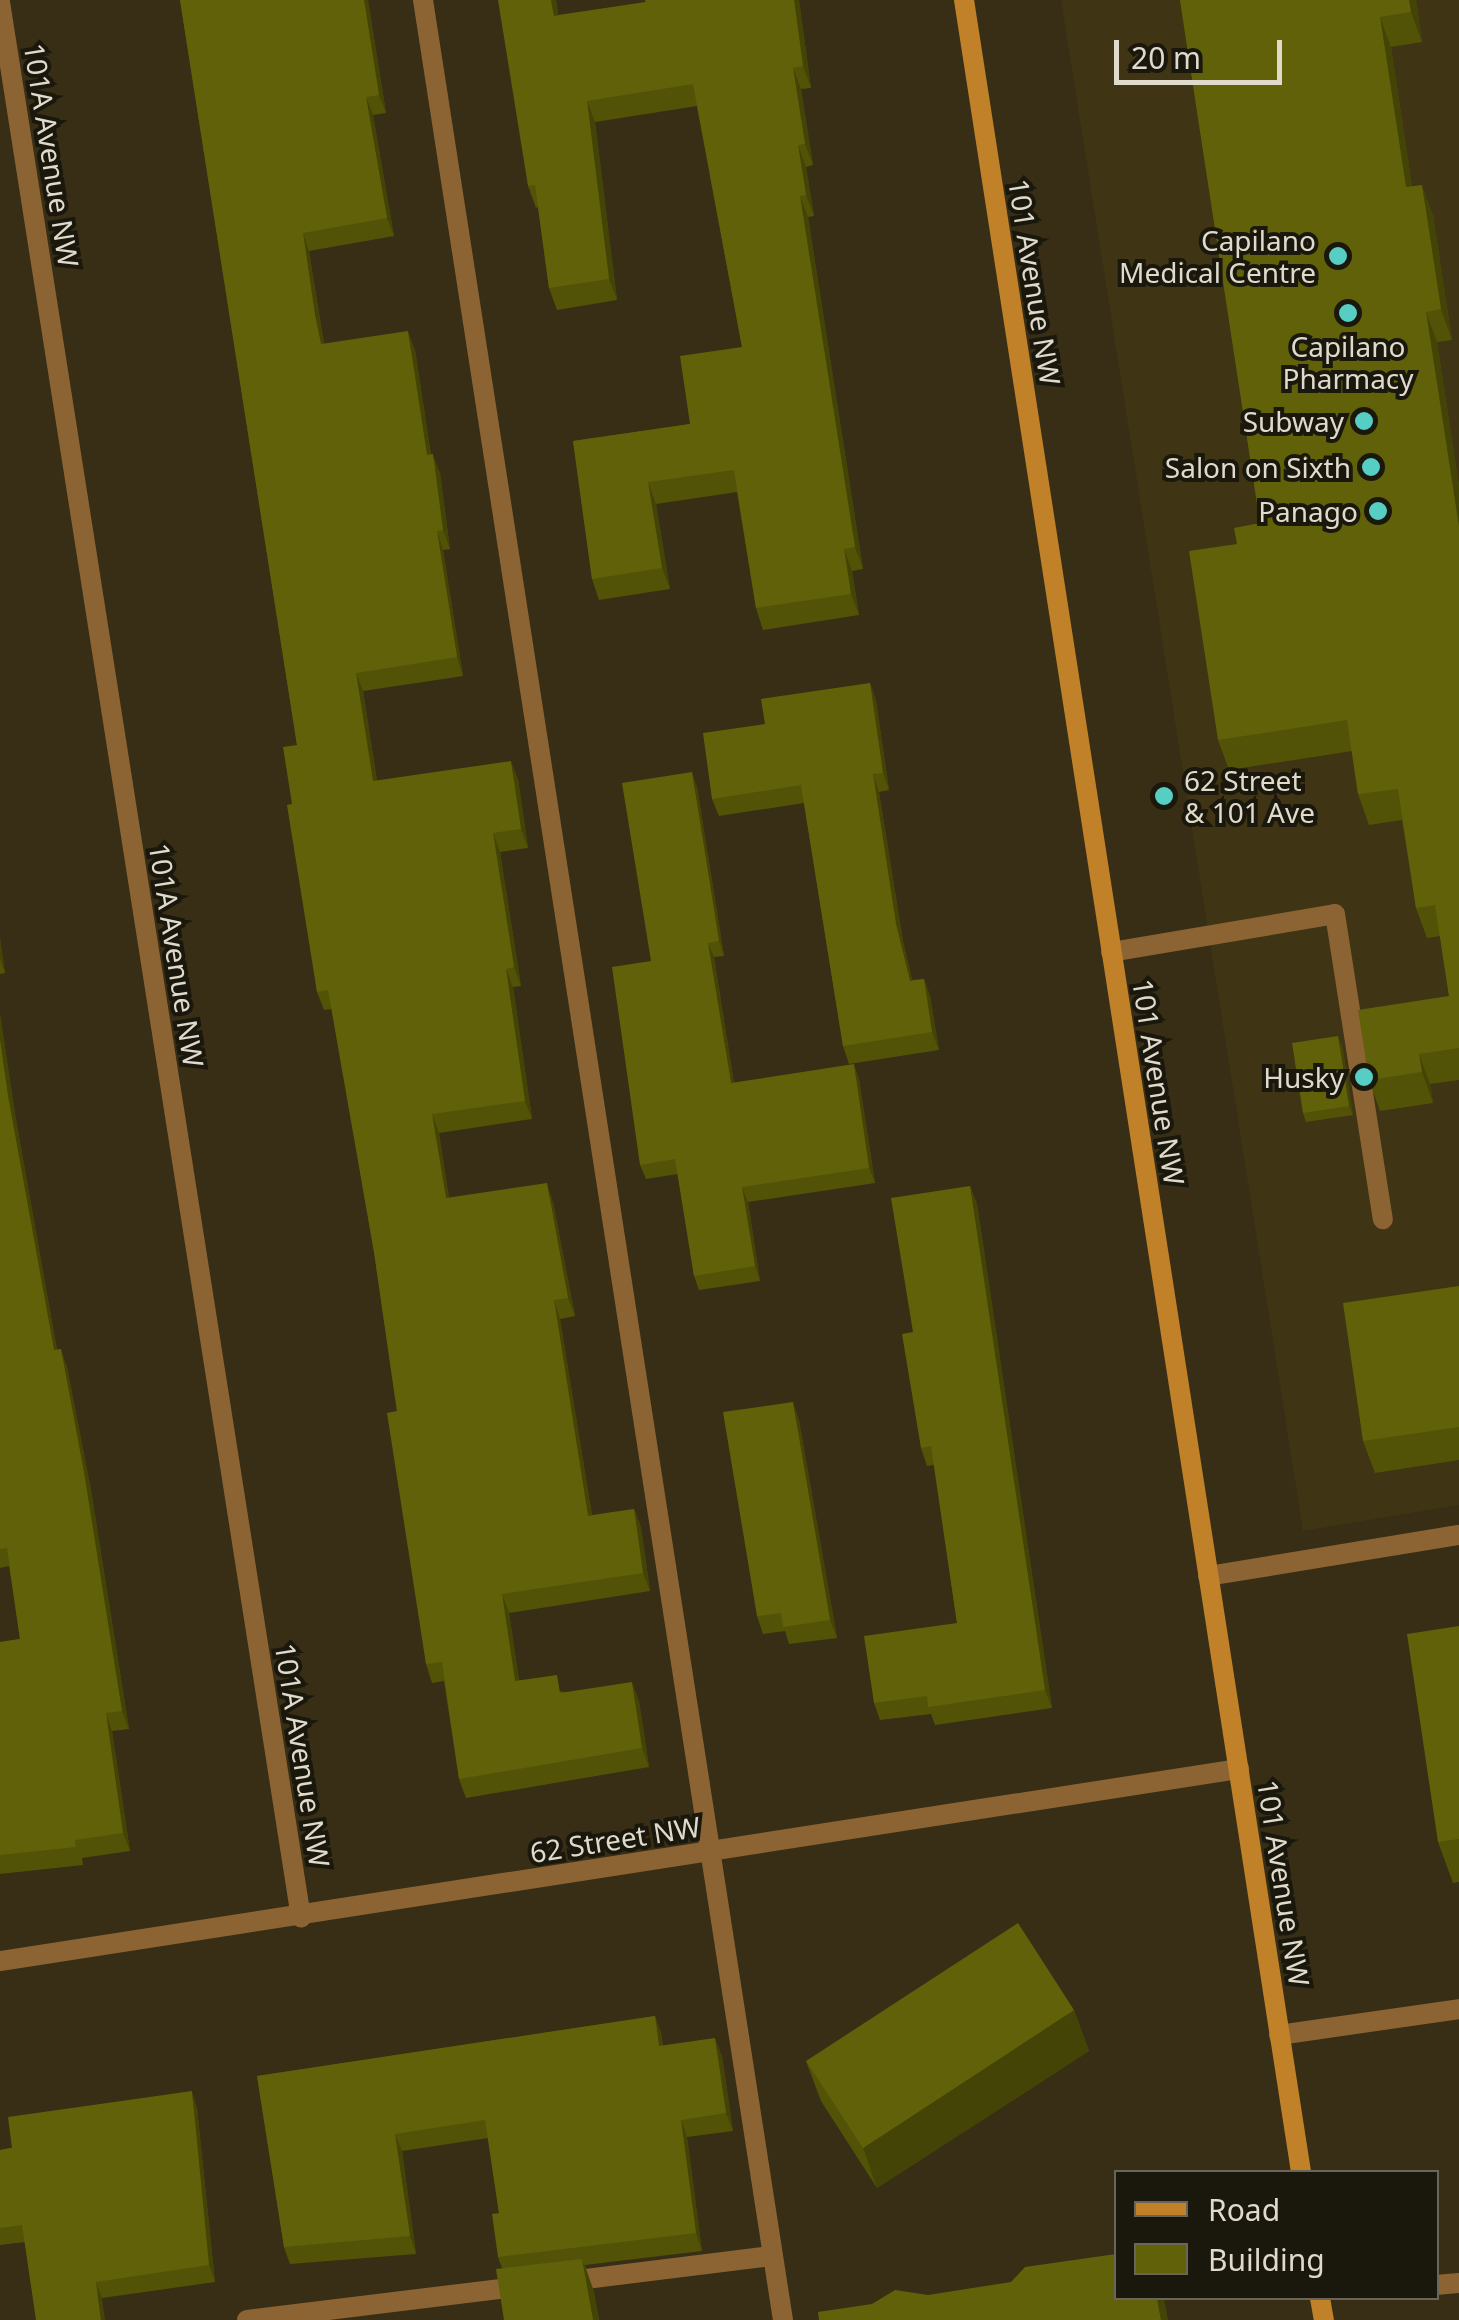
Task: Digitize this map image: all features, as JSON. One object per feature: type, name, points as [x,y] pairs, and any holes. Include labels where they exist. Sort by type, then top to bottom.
[{"type":"main road","name":"101 Avenue NW","points":[[964,0],[1301,2170]]},
{"type":"street","points":[[423,0],[713,1852],[782,2320]]},
{"type":"street","name":"101A Avenue NW","points":[[0,2],[300,1917]]},
{"type":"street","points":[[1111,952],[1335,914],[1383,1219]]},
{"type":"street","points":[[1208,1576],[1459,1535]]},
{"type":"street","name":"62 Street NW","points":[[0,1961],[1239,1769]]},
{"type":"street","points":[[1279,2035],[1459,2009]]},
{"type":"street","points":[[247,2320],[772,2256]]},
{"type":"shaded area","points":[[1061,0],[1459,0],[1459,1505],[1303,1531]]},
{"type":"building","points":[[180,0],[364,0],[379,95],[366,97],[387,218],[303,233],[321,344],[408,331],[427,455],[433,454],[443,530],[437,531],[457,657],[356,673],[373,781],[511,761],[521,829],[493,833],[514,967],[506,969],[525,1101],[432,1114],[446,1198],[547,1183],[568,1298],[554,1300],[588,1516],[634,1509],[643,1573],[502,1594],[515,1681],[557,1675],[560,1693],[632,1682],[642,1748],[459,1779],[442,1662],[426,1664],[387,1413],[397,1411],[374,1252],[328,990],[317,992],[287,805],[292,804],[283,747],[297,745]]},
{"type":"building","points":[[498,0],[551,0],[554,16],[645,0],[794,0],[803,66],[793,68],[805,144],[798,145],[806,195],[800,196],[855,547],[844,549],[851,594],[756,608],[734,470],[648,482],[662,568],[592,579],[573,441],[690,424],[680,356],[742,347],[693,84],[587,101],[609,279],[549,288],[535,185],[528,186]]},
{"type":"building","points":[[1180,0],[1409,0],[1411,12],[1380,17],[1406,187],[1422,185],[1441,309],[1426,312],[1459,527],[1459,1048],[1419,1054],[1422,1072],[1369,1080],[1358,1010],[1449,996],[1435,905],[1416,908],[1398,789],[1358,794],[1347,720],[1218,740],[1189,551],[1237,544],[1234,528],[1260,523]]},
{"type":"building","points":[[870,683],[883,773],[873,774],[896,924],[910,981],[924,979],[932,1032],[843,1046],[801,785],[712,799],[703,733],[765,724],[761,699]]},
{"type":"building","points":[[692,772],[719,941],[708,943],[731,1083],[854,1064],[869,1168],[742,1187],[755,1266],[694,1276],[675,1159],[640,1165],[612,967],[651,961],[622,783]]},
{"type":"building","points":[[1338,1036],[1349,1106],[1303,1113],[1292,1043]]},
{"type":"building","points":[[0,1040],[54,1350],[61,1349],[84,1472],[122,1711],[106,1713],[123,1833],[75,1840],[76,1847],[0,1855],[0,1642],[20,1639],[7,1548],[0,1549]]},
{"type":"building","points":[[970,1186],[1045,1690],[928,1707],[927,1696],[874,1703],[864,1636],[957,1623],[931,1446],[921,1448],[902,1334],[913,1332],[891,1198]]},
{"type":"building","points":[[1459,1286],[1459,1427],[1363,1441],[1343,1303]]},
{"type":"building","points":[[793,1402],[830,1620],[783,1627],[781,1613],[757,1616],[723,1412]]},
{"type":"building","points":[[1459,1626],[1459,1839],[1438,1842],[1407,1634]]},
{"type":"building","points":[[1018,1923],[1074,2010],[863,2148],[806,2061]]},
{"type":"building","points":[[655,2016],[659,2046],[715,2038],[726,2113],[681,2120],[696,2233],[498,2257],[492,2214],[499,2213],[485,2120],[395,2134],[410,2236],[284,2247],[257,2076]]},
{"type":"building","points":[[192,2091],[209,2265],[96,2282],[101,2320],[36,2320],[22,2225],[0,2228],[0,2150],[12,2148],[8,2117]]},
{"type":"building","points":[[1114,2254],[1114,2300],[1157,2300],[1161,2320],[819,2320],[818,2312],[872,2304],[895,2290],[928,2295],[1011,2282],[1025,2267]]},
{"type":"building","points":[[582,2259],[593,2320],[504,2320],[496,2269]]},
{"type":"place","name":"Capilano Medical Centre","points":[[1338,256]]},
{"type":"place","name":"Capilano Pharmacy","points":[[1348,313]]},
{"type":"place","name":"Subway","points":[[1364,421]]},
{"type":"place","name":"Salon on Sixth","points":[[1371,467]]},
{"type":"place","name":"Panago","points":[[1378,511]]},
{"type":"place","name":"62 Street & 101 Ave","points":[[1164,796]]},
{"type":"place","name":"Husky","points":[[1364,1077]]}]
